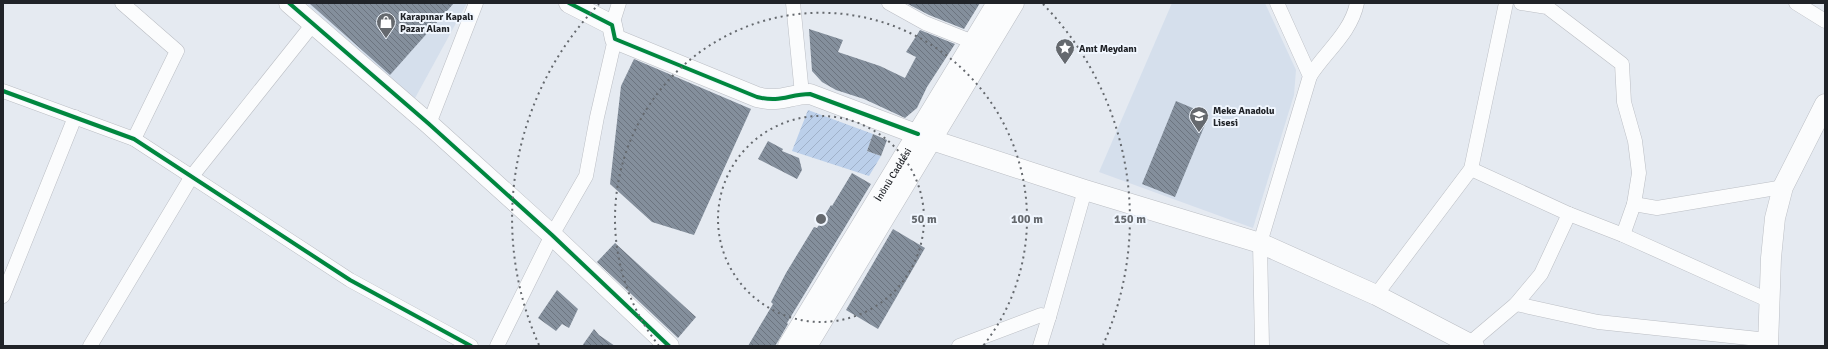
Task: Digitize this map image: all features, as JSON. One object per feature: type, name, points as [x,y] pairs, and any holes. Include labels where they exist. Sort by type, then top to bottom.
[{"type":"main road","points":[[289,3],[429,124],[552,235],[669,346]]},
{"type":"main road","points":[[569,3],[614,32],[757,97],[768,100],[781,100],[802,94],[810,94],[925,137],[1085,190],[1260,242],[1376,295],[1472,344]]},
{"type":"main road","name":"İnönü Caddesi","points":[[807,346],[925,137],[973,42],[997,3]]},
{"type":"main road","name":"İnönü Caddesi","points":[[788,346],[1014,3]]},
{"type":"main road","points":[[1768,343],[1770,258],[1775,218],[1782,187],[1825,104]]},
{"type":"street","points":[[122,3],[177,51],[134,139]]},
{"type":"street","points":[[429,124],[476,3]]},
{"type":"street","points":[[497,346],[552,235],[586,176],[619,3]]},
{"type":"street","points":[[792,3],[802,94]]},
{"type":"street","points":[[890,3],[925,24],[973,42]]},
{"type":"street","points":[[1277,3],[1310,76]]},
{"type":"street","points":[[1262,346],[1260,242],[1310,76],[1350,23],[1357,3]]},
{"type":"street","points":[[1376,295],[1472,169],[1506,3]]},
{"type":"street","points":[[1521,3],[1547,8],[1622,64],[1624,102],[1635,141],[1639,173],[1634,204],[1623,235]]},
{"type":"street","points":[[1796,3],[1825,21]]},
{"type":"street","points":[[90,346],[192,176],[312,24]]},
{"type":"street","points":[[3,91],[134,139],[350,280],[471,346]]},
{"type":"street","points":[[3,296],[75,117]]},
{"type":"street","points":[[1472,169],[1569,214],[1623,235],[1770,301]]},
{"type":"street","points":[[1634,204],[1657,208],[1782,187]]},
{"type":"street","points":[[1040,346],[1085,190]]},
{"type":"street","points":[[1472,344],[1516,304],[1541,274],[1569,214]]},
{"type":"street","points":[[1516,304],[1598,322],[1768,343]]},
{"type":"street","points":[[959,346],[1041,316],[1049,317]]},
{"type":"shaded area","name":"Karapınar Kapalı Pazar Alanı","points":[[306,3],[467,3],[414,100]]},
{"type":"shaded area","name":"Meke Anadolu Lisesi","points":[[1172,3],[1265,3],[1296,70],[1294,95],[1253,228],[1099,172]]},
{"type":"shaded area","points":[[808,110],[873,134],[867,151],[881,156],[869,176],[792,151]]},
{"type":"building","name":"Karapınar Kapalı Pazar Alanı","points":[[309,3],[454,3],[390,75]]},
{"type":"building","points":[[906,3],[980,3],[964,29],[929,15]]},
{"type":"building","points":[[809,29],[843,40],[838,52],[880,66],[905,78],[916,57],[906,52],[920,30],[955,44],[927,87],[917,108],[905,118],[864,99],[836,90],[822,82],[812,71]]},
{"type":"building","points":[[634,59],[751,109],[694,235],[652,222],[610,184],[621,86]]},
{"type":"building","points":[[1176,101],[1209,115],[1175,197],[1142,184]]},
{"type":"building","points":[[873,134],[887,140],[881,156],[867,151]]},
{"type":"building","points":[[768,141],[783,149],[782,151],[799,158],[802,170],[797,179],[758,159]]},
{"type":"building","points":[[852,173],[871,184],[787,323],[788,324],[777,343],[775,346],[748,346],[773,304],[771,302],[786,273],[814,227],[817,228]]},
{"type":"building","points":[[893,229],[925,248],[878,329],[846,310]]},
{"type":"building","points":[[615,243],[696,317],[678,338],[597,262]]},
{"type":"building","points":[[557,290],[578,309],[569,328],[562,324],[556,331],[538,318]]},
{"type":"building","points":[[594,329],[599,335],[615,346],[582,346]]},
{"type":"cycle path","points":[[289,3],[429,124],[552,235],[669,346]]},
{"type":"cycle path","points":[[569,3],[612,25],[615,39],[757,97],[765,99],[779,99],[810,94],[918,134]]},
{"type":"cycle path","points":[[3,91],[134,139],[350,280],[471,346]]},
{"type":"place","name":"Karapınar Kapalı Pazar Alanı","points":[[386,39]]},
{"type":"place","name":"Anıt Meydanı","points":[[1065,65]]},
{"type":"place","name":"Meke Anadolu Lisesi","points":[[1199,133]]}]
